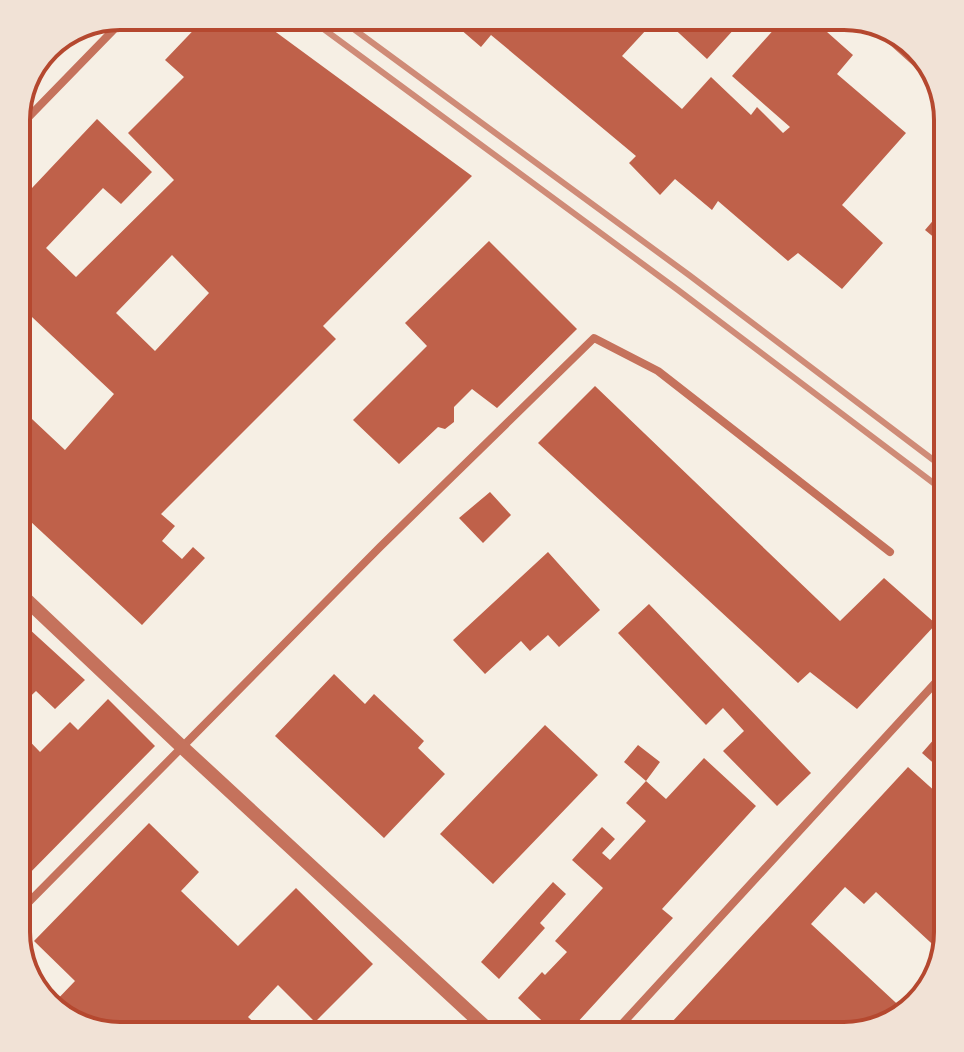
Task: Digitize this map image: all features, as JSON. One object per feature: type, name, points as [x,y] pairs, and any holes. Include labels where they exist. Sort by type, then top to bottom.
[{"type":"street","points":[[30,116],[113,31]]},
{"type":"street","points":[[30,901],[181,746],[594,338],[658,371],[890,552]]},
{"type":"street","points":[[30,603],[480,1022]]},
{"type":"street","points":[[624,1022],[934,684]]},
{"type":"building","points":[[194,30],[273,30],[472,176],[323,326],[336,339],[161,514],[175,526],[162,541],[182,559],[193,547],[205,558],[142,625],[30,521],[30,417],[65,450],[114,394],[30,315],[30,190],[97,119],[152,172],[121,204],[103,188],[46,248],[76,277],[174,180],[128,133],[184,77],[165,60]],"holes":[[[172,255],[209,293],[155,351],[116,313]]]},
{"type":"building","points":[[461,30],[646,30],[622,56],[682,109],[711,77],[751,115],[757,107],[783,133],[790,127],[732,76],[773,30],[825,30],[853,55],[837,74],[906,133],[842,205],[883,243],[842,289],[798,253],[788,261],[718,201],[712,210],[675,179],[660,195],[629,163],[636,156],[491,35],[481,47]]},
{"type":"building","points":[[676,30],[733,30],[707,59]]},
{"type":"building","points":[[934,219],[934,237],[925,230]]},
{"type":"building","points":[[489,241],[577,329],[497,408],[472,389],[454,407],[454,422],[445,429],[438,427],[399,464],[353,420],[427,346],[405,323]]},
{"type":"building","points":[[595,386],[840,621],[884,578],[934,622],[934,626],[857,709],[810,672],[798,683],[538,443]]},
{"type":"building","points":[[490,492],[511,515],[483,543],[459,518]]},
{"type":"building","points":[[548,552],[600,610],[559,647],[548,635],[530,651],[521,641],[485,674],[453,640]]},
{"type":"building","points":[[649,604],[811,773],[777,806],[723,751],[744,731],[723,708],[706,725],[618,633]]},
{"type":"building","points":[[30,630],[85,680],[55,709],[36,691],[30,697]]},
{"type":"building","points":[[334,674],[365,704],[374,694],[424,741],[418,748],[445,774],[384,838],[275,736]]},
{"type":"building","points":[[108,699],[155,746],[30,873],[30,742],[40,752],[70,722],[78,730]]},
{"type":"building","points":[[545,725],[598,775],[493,884],[440,834]]},
{"type":"building","points":[[934,739],[934,764],[922,753]]},
{"type":"building","points":[[638,745],[660,762],[646,781],[624,762]]},
{"type":"building","points":[[704,758],[756,806],[662,909],[673,918],[578,1022],[543,1022],[518,998],[542,972],[545,975],[567,952],[555,941],[603,888],[572,860],[602,827],[615,839],[602,853],[610,860],[646,821],[626,803],[646,781],[666,799]]},
{"type":"building","points":[[908,767],[934,790],[933,944],[876,892],[864,904],[845,887],[811,924],[897,1004],[873,1017],[844,1022],[672,1022]]},
{"type":"building","points":[[149,823],[199,872],[181,891],[238,946],[296,888],[373,964],[315,1022],[278,985],[248,1017],[253,1022],[120,1022],[80,1013],[61,1000],[59,998],[75,981],[34,941]]},
{"type":"building","points":[[553,882],[566,894],[540,923],[545,928],[499,979],[481,962]]},
{"type":"railway","points":[[325,30],[934,483]]},
{"type":"railway","points":[[355,30],[689,275],[934,460]]}]
